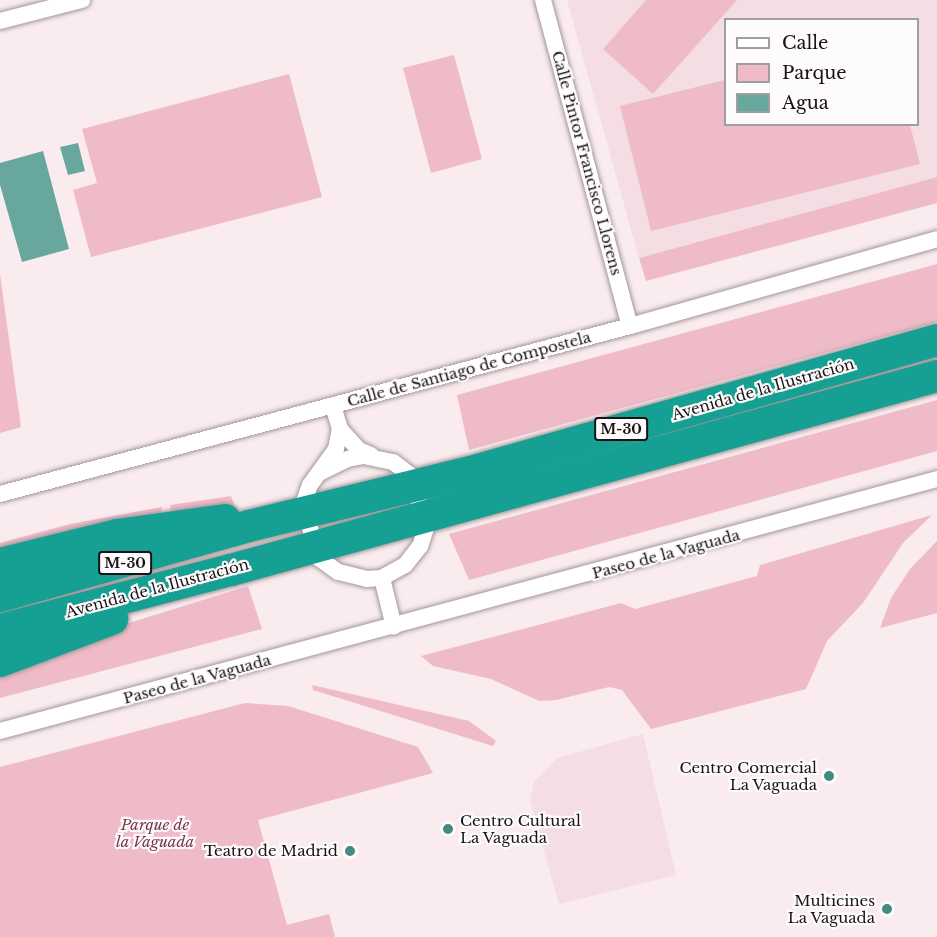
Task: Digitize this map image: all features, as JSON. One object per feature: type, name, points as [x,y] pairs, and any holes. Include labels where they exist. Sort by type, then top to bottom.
[{"type":"highway","name":"Avenida de la Ilustración","points":[[0,596],[249,526],[304,515],[937,340]]},
{"type":"highway","name":"Avenida de la Ilustración","points":[[0,630],[314,548],[937,376]]},
{"type":"highway","points":[[0,564],[159,528],[224,520],[249,526]]},
{"type":"highway","points":[[0,661],[179,598],[231,570]]},
{"type":"street","points":[[0,21],[82,0]]},
{"type":"street","name":"Calle Pintor Francisco Llorens","points":[[543,0],[630,326]]},
{"type":"street","name":"Calle de Santiago de Compostela","points":[[0,494],[630,326],[937,239]]},
{"type":"street","points":[[333,406],[340,429],[358,450],[404,468],[416,484],[426,516],[426,533],[416,553],[398,571],[382,578],[338,572],[316,556],[304,515],[307,494],[336,449],[340,429]]},
{"type":"street","points":[[321,472],[354,457],[378,457]]},
{"type":"street","name":"Paseo de la Vaguada","points":[[0,731],[394,627],[937,479]]},
{"type":"street","points":[[382,578],[394,627]]},
{"type":"shaded area","points":[[567,0],[937,0],[937,177],[639,258]]},
{"type":"shaded area","points":[[643,734],[676,875],[559,904],[530,800],[534,781],[558,758]]},
{"type":"green space","points":[[646,0],[737,0],[653,94],[603,49]]},
{"type":"green space","points":[[454,55],[482,159],[431,173],[403,68]]},
{"type":"green space","points":[[289,74],[322,197],[91,257],[73,190],[97,183],[82,129]]},
{"type":"green space","points":[[724,80],[724,126],[910,126],[920,164],[651,231],[620,106]]},
{"type":"green space","points":[[937,177],[937,203],[646,281],[639,258]]},
{"type":"green space","points":[[937,264],[937,322],[469,450],[457,395]]},
{"type":"green space","points":[[0,274],[21,427],[0,433]]},
{"type":"green space","points":[[937,400],[937,451],[469,580],[449,534]]},
{"type":"green space","points":[[231,496],[236,510],[172,516],[170,505]]},
{"type":"green space","points":[[162,507],[161,514],[0,552],[0,543],[70,524]]},
{"type":"green space","points":[[932,515],[903,543],[863,603],[827,641],[806,689],[651,729],[622,690],[609,687],[556,700],[539,701],[491,679],[433,666],[421,656],[621,603],[635,609],[757,576],[760,565]]},
{"type":"green space","points":[[937,541],[937,613],[880,628],[891,598],[910,569]]},
{"type":"green space","points":[[248,586],[262,629],[0,698],[0,663]]},
{"type":"green space","points":[[312,685],[469,721],[496,741],[493,746],[313,690]]},
{"type":"green space","name":"Parque de la Vaguada","points":[[245,703],[288,706],[418,747],[433,773],[258,820],[287,925],[329,914],[335,937],[0,937],[0,767]]},
{"type":"water","points":[[78,143],[85,171],[68,175],[60,147]]},
{"type":"water","points":[[43,151],[69,249],[22,262],[0,185],[0,163]]},
{"type":"place","name":"Centro Comercial La Vaguada","points":[[829,776]]},
{"type":"place","name":"Centro Cultural La Vaguada","points":[[448,829]]},
{"type":"place","name":"Teatro de Madrid","points":[[350,851]]},
{"type":"place","name":"Multicines La Vaguada","points":[[887,909]]}]
